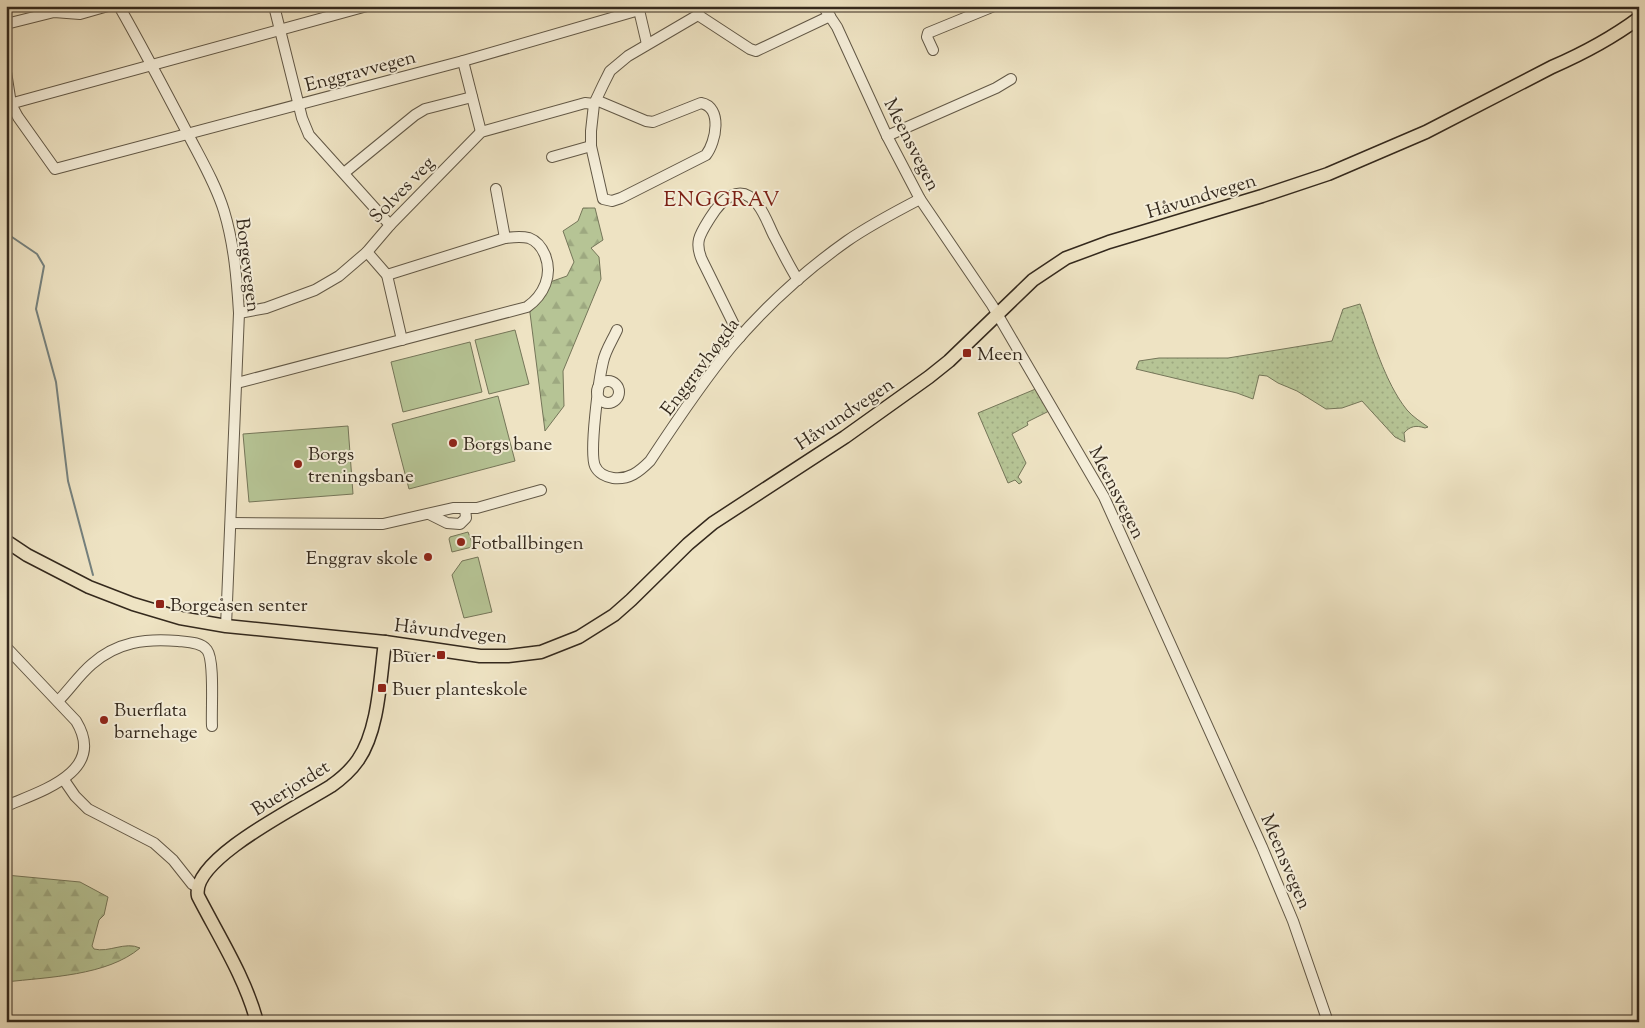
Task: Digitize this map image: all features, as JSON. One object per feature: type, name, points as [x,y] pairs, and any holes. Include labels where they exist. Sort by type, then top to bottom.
[{"type":"main road","name":"Håvundvegen","points":[[6,540],[27,555],[90,587],[126,602],[180,618],[226,626],[385,642],[480,656],[508,656],[541,652],[586,634],[605,622],[623,608],[688,544],[713,523],[892,404],[949,361],[1033,280],[1071,256],[1109,242],[1328,174],[1395,146],[1468,112],[1604,41],[1639,18]]},
{"type":"main road","name":"Håvundvegen","points":[[6,532],[46,564]]},
{"type":"main road","name":"Buerjordet","points":[[197,887],[204,874],[236,843],[330,786],[347,774],[358,761],[368,743],[374,722],[385,642]]},
{"type":"main road","points":[[197,887],[198,896],[236,967],[257,1022]]},
{"type":"street","points":[[6,24],[54,12],[80,14],[108,6]]},
{"type":"street","name":"Borgevegen","points":[[119,6],[153,66],[223,208],[235,267],[239,313],[226,626]]},
{"type":"street","points":[[274,6],[302,118],[309,135],[390,225]]},
{"type":"street","points":[[6,72],[9,104],[367,6]]},
{"type":"street","name":"Meensvegen","points":[[823,6],[837,27],[887,136],[920,199],[998,314],[1093,477],[1127,546],[1290,913],[1308,959],[1328,1022]]},
{"type":"street","points":[[933,50],[927,37],[928,33],[994,6]]},
{"type":"street","name":"Enggravvegen","points":[[9,104],[55,169],[463,61],[639,8],[647,44]]},
{"type":"street","points":[[463,61],[481,132],[585,103],[595,102],[646,121],[658,120],[702,103],[711,107],[716,125],[710,150],[700,159],[612,201],[603,199],[591,146],[591,120],[595,102],[610,71],[628,56],[699,10],[750,49],[756,51],[830,16]]},
{"type":"street","points":[[887,136],[996,88],[1011,79]]},
{"type":"street","points":[[344,173],[420,112],[472,96]]},
{"type":"street","name":"Solves veg","points":[[239,313],[266,308],[315,290],[339,276],[367,252],[390,225],[481,132]]},
{"type":"street","points":[[552,157],[591,146]]},
{"type":"street","points":[[496,189],[505,238]]},
{"type":"street","points":[[740,337],[697,248],[704,228],[721,201],[734,194],[744,195],[757,203],[798,280]]},
{"type":"street","name":"Enggravhøgda","points":[[617,330],[604,359],[597,392],[593,452],[595,467],[610,478],[630,476],[639,472],[650,461],[716,367],[740,337],[798,280],[849,240],[920,199]]},
{"type":"street","points":[[237,383],[499,316],[527,307],[534,302],[547,281],[549,265],[543,250],[530,239],[519,236],[505,238],[387,275]]},
{"type":"street","points":[[367,252],[387,275],[402,340]]},
{"type":"street","points":[[231,523],[377,524],[399,521],[453,508],[466,512],[541,490]]},
{"type":"street","points":[[429,514],[441,521],[456,524],[463,522],[466,512]]},
{"type":"street","points":[[58,701],[93,663],[113,650],[150,639],[191,643],[204,646],[210,654],[212,726]]},
{"type":"street","points":[[6,647],[76,721],[81,729],[84,742],[83,754],[78,765],[64,780],[6,806]]},
{"type":"street","points":[[64,780],[75,796],[88,808],[106,819],[154,842],[173,860],[192,884],[197,887]]},
{"type":"green space","points":[[583,208],[595,208],[603,240],[591,248],[599,257],[601,279],[563,371],[564,406],[545,431],[529,305],[550,282],[567,276],[574,262],[563,231],[578,221]]},
{"type":"green space","points":[[1360,304],[1392,387],[1407,410],[1428,427],[1416,426],[1409,429],[1404,433],[1405,442],[1395,437],[1362,401],[1342,408],[1326,409],[1297,391],[1267,376],[1259,375],[1253,399],[1237,393],[1136,369],[1139,361],[1159,358],[1228,358],[1332,341],[1343,309]]},
{"type":"green space","points":[[515,330],[529,384],[489,394],[475,340]]},
{"type":"green space","points":[[470,342],[482,392],[403,412],[391,362]]},
{"type":"green space","points":[[1038,388],[1051,410],[1027,422],[1028,425],[1012,434],[1026,463],[1018,477],[1022,482],[1019,484],[1015,480],[1008,483],[978,413]]},
{"type":"green space","name":"Borgs bane","points":[[498,396],[515,461],[409,489],[392,424]]},
{"type":"green space","name":"Borgs treningsbane","points":[[348,426],[353,494],[249,502],[243,434]]},
{"type":"green space","name":"Fotballbingen","points":[[468,532],[472,547],[452,552],[450,537]]},
{"type":"green space","points":[[478,557],[492,612],[464,618],[452,575],[462,561]]},
{"type":"green space","points":[[6,875],[80,882],[108,897],[104,915],[99,920],[92,946],[94,949],[100,950],[123,946],[140,948],[126,957],[94,970],[76,974],[6,982]]},
{"type":"waterway","points":[[6,233],[37,254],[44,266],[36,309],[56,382],[68,481],[93,575]]},
{"type":"place","name":"Meen","points":[[967,353]]},
{"type":"place","name":"Borgs bane","points":[[453,443]]},
{"type":"place","name":"Borgs treningsbane","points":[[298,464]]},
{"type":"place","name":"Fotballbingen","points":[[461,542]]},
{"type":"place","name":"Enggrav skole","points":[[428,557]]},
{"type":"place","name":"Borgeåsen senter","points":[[160,604]]},
{"type":"place","name":"Buer","points":[[441,655]]},
{"type":"place","name":"Buer planteskole","points":[[382,688]]},
{"type":"place","name":"Buerflata barnehage","points":[[104,720]]},
{"type":"district","name":"ENGGRAV","points":[[722,199]]}]
